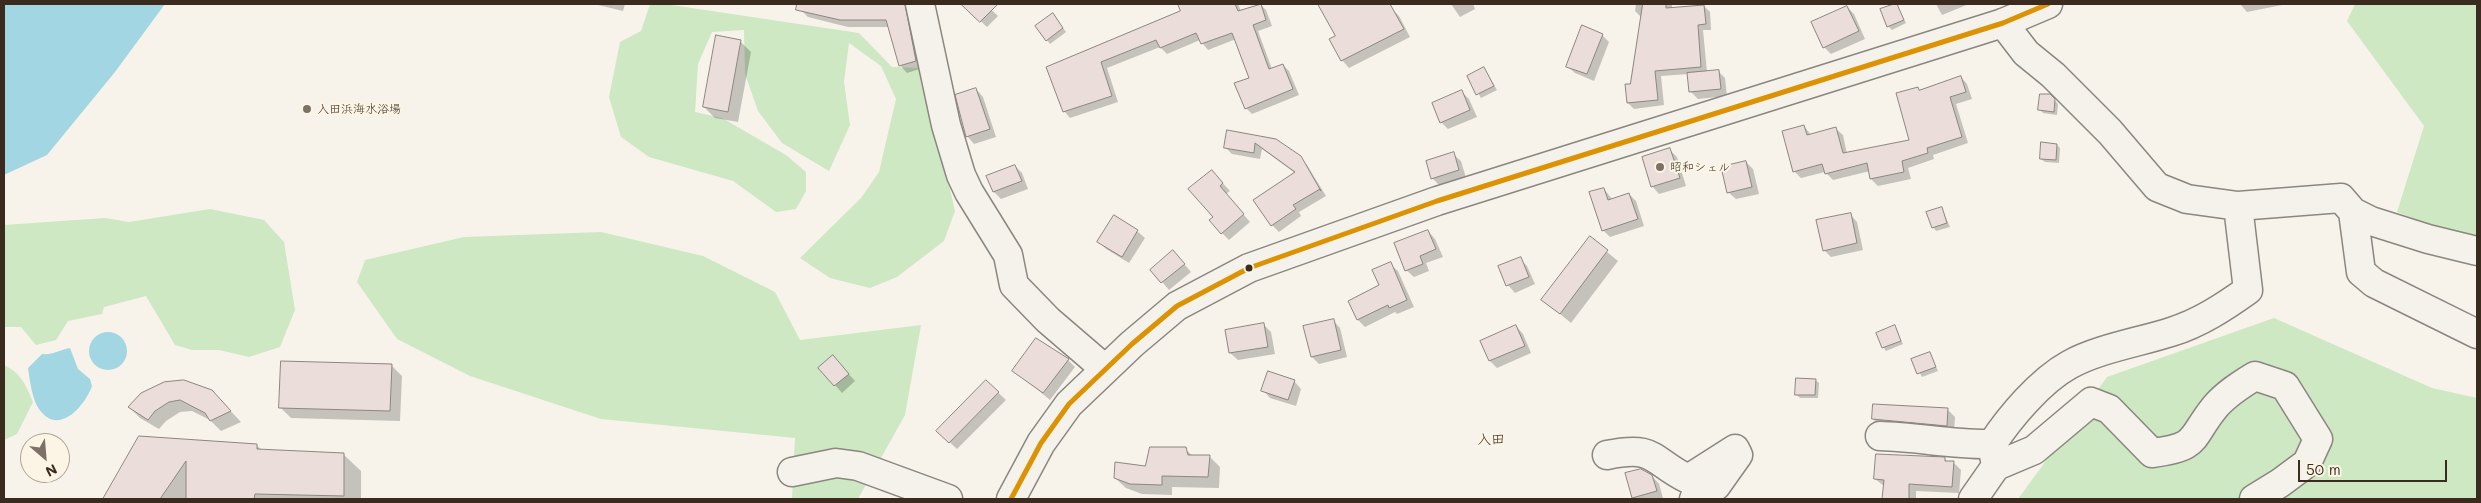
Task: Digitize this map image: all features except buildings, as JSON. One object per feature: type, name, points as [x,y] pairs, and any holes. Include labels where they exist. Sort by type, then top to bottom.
[{"type":"main road","points":[[920,4],[946,125],[961,174],[969,192],[1003,244],[1008,255],[1014,285],[1048,320],[1105,369]]},
{"type":"main road","points":[[1011,499],[1046,435],[1069,404],[1105,369],[1177,306],[1249,268],[1437,201],[2002,23],[2048,4]]},
{"type":"main road","points":[[2002,23],[2026,53],[2053,75],[2110,132],[2157,187],[2187,199],[2238,206],[2340,198],[2353,212],[2428,239],[2477,251]]},
{"type":"main road","points":[[1972,499],[2010,418],[2041,388],[2069,365],[2111,350],[2173,332],[2219,311],[2248,290],[2238,206]]},
{"type":"main road","points":[[2353,212],[2361,272],[2374,283],[2477,334]]},
{"type":"main road","points":[[1880,436],[1910,437],[1961,444],[1994,455],[2034,450],[2090,402],[2109,409],[2152,453],[2176,450],[2194,439],[2215,407],[2234,389],[2255,376],[2285,386],[2318,439],[2307,463],[2254,499]]},
{"type":"main road","points":[[1607,455],[1630,450],[1651,454],[1688,479],[1735,449],[1738,455],[1716,486],[1694,499]]},
{"type":"main road","points":[[792,472],[836,463],[858,466],[948,499]]},
{"type":"green space","points":[[650,4],[665,4],[859,33],[892,67],[922,68],[955,211],[944,241],[897,277],[870,288],[830,278],[800,258],[861,198],[879,172],[896,99],[881,66],[849,43],[844,82],[850,125],[829,171],[782,143],[758,111],[745,74],[744,30],[712,32],[698,64],[695,112],[722,118],[786,155],[806,172],[806,191],[796,209],[776,212],[733,181],[649,157],[621,137],[609,97],[620,42],[641,31]]},
{"type":"green space","points":[[2355,4],[2477,4],[2477,246],[2397,212],[2424,126],[2347,21]]},
{"type":"green space","points":[[210,209],[264,220],[284,242],[295,310],[280,347],[249,357],[219,350],[192,350],[175,345],[146,296],[104,307],[102,314],[68,321],[56,340],[36,345],[21,327],[4,327],[4,225],[105,218],[129,222]]},
{"type":"green space","points":[[601,232],[703,256],[775,292],[800,340],[921,325],[905,415],[858,499],[792,499],[795,438],[601,419],[470,376],[397,339],[357,282],[365,260],[464,237]]},
{"type":"green space","points":[[2274,318],[2432,388],[2477,398],[2477,499],[2018,499],[2107,377]]},
{"type":"green space","points":[[4,365],[15,372],[22,380],[33,402],[17,434],[4,440]]},
{"type":"water","points":[[4,4],[165,4],[115,72],[47,155],[4,175]]},
{"type":"water","points":[[108,332],[121,338],[127,351],[121,364],[108,370],[95,364],[89,351],[95,338]]},
{"type":"water","points":[[70,348],[78,369],[90,379],[92,386],[83,402],[70,416],[54,420],[46,417],[37,405],[28,368],[42,354]]},
{"type":"transit line","points":[[1011,499],[1041,443],[1069,404],[1132,344],[1177,306],[1249,268],[1437,201],[2003,23],[2048,4]]},
{"type":"place","name":"入田浜海水浴場","points":[[307,109]]},
{"type":"place","name":"昭和シェル","points":[[1660,167]]},
{"type":"district","name":"入田","points":[[1491,440]]}]
